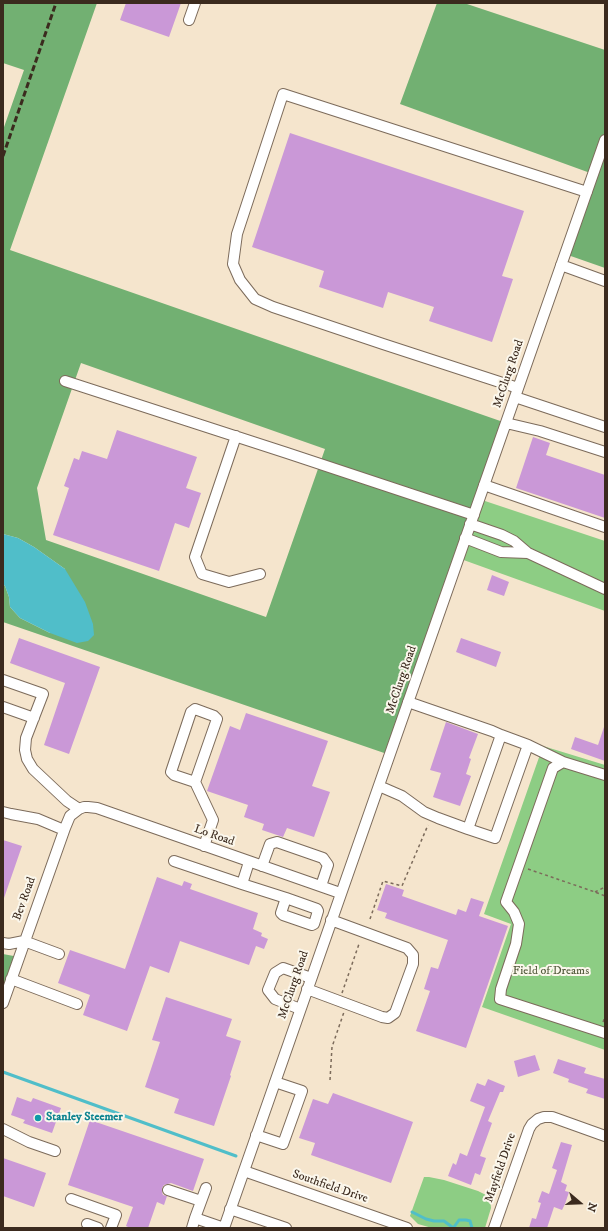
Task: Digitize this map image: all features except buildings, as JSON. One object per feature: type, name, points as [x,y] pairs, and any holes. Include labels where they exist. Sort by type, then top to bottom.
[{"type":"street","points":[[189,20],[195,3]]},
{"type":"street","points":[[587,192],[283,94],[237,234],[233,264],[240,280],[255,299],[273,307],[354,334],[605,427]]},
{"type":"street","name":"McClurg Road","points":[[224,1228],[340,893],[605,140]]},
{"type":"street","points":[[561,265],[605,281]]},
{"type":"street","points":[[65,381],[236,436],[472,520],[514,541],[528,553],[605,589]]},
{"type":"street","points":[[506,423],[540,431],[605,452]]},
{"type":"street","points":[[236,436],[195,557],[202,574],[229,582],[260,574]]},
{"type":"street","points":[[484,485],[605,527]]},
{"type":"street","points":[[465,538],[502,552],[528,553]]},
{"type":"street","points":[[3,680],[42,694],[26,738],[25,750],[27,759],[33,769],[42,778],[67,801],[79,809]]},
{"type":"street","points":[[408,702],[492,730],[563,762],[605,775]]},
{"type":"street","points":[[3,707],[34,718]]},
{"type":"street","points":[[195,782],[174,775],[171,772],[192,712],[195,709],[214,716],[217,719],[195,782],[212,820],[204,846]]},
{"type":"street","points":[[468,829],[501,735]]},
{"type":"street","points":[[378,786],[402,796],[432,816],[495,838],[528,745]]},
{"type":"street","points":[[563,762],[553,768],[506,902],[514,912],[519,924],[516,944],[501,989],[500,999],[605,1033]]},
{"type":"street","name":"Lo Road","points":[[79,809],[88,806],[97,808],[340,893]]},
{"type":"street","name":"Bev Road","points":[[3,1003],[64,830],[70,816],[79,809]]},
{"type":"street","points":[[3,812],[38,819],[64,830]]},
{"type":"street","points":[[262,866],[270,844],[277,842],[323,858],[328,865],[321,886]]},
{"type":"street","points":[[174,861],[286,898]]},
{"type":"street","points":[[242,884],[249,862]]},
{"type":"street","points":[[307,989],[388,1018],[395,1013],[413,964],[413,955],[407,948],[331,920]]},
{"type":"street","points":[[3,943],[10,944],[24,941],[59,954]]},
{"type":"street","points":[[300,1009],[275,999],[268,990],[275,973],[283,968],[311,978]]},
{"type":"street","points":[[11,979],[77,1004]]},
{"type":"street","points":[[256,1135],[283,1144],[302,1091],[275,1082]]},
{"type":"street","name":"Mayfield Drive","points":[[494,1228],[529,1129],[538,1119],[552,1117],[605,1136]]},
{"type":"street","points":[[3,1129],[29,1142],[55,1151]]},
{"type":"street","name":"Southfield Drive","points":[[244,1171],[407,1228]]},
{"type":"street","points":[[192,1228],[206,1188]]},
{"type":"street","points":[[168,1190],[201,1201]]},
{"type":"street","points":[[71,1199],[116,1215],[111,1228]]},
{"type":"street","points":[[230,1209],[286,1228]]},
{"type":"street","points":[[195,1218],[224,1228]]},
{"type":"street","points":[[87,1224],[98,1228]]},
{"type":"path","points":[[370,919],[384,881],[402,886],[432,816]]},
{"type":"path","points":[[519,866],[605,896]]},
{"type":"path","points":[[595,892],[605,887]]},
{"type":"path","points":[[341,997],[359,944]]},
{"type":"path","points":[[330,1080],[332,1047],[346,1007]]},
{"type":"green space","points":[[3,3],[97,3],[10,250],[506,423],[390,755],[3,622],[3,584],[9,597],[10,607],[20,618],[50,633],[65,569],[34,547],[18,538],[3,534],[3,130],[24,70],[3,63]],"holes":[[[81,363],[325,449],[266,617],[46,540],[37,488]]]},
{"type":"green space","points":[[437,3],[464,3],[605,50],[605,268],[565,254],[593,174],[400,104]]},
{"type":"green space","points":[[479,499],[605,541],[605,611],[458,558]]},
{"type":"green space","name":"Field of Dreams","points":[[543,746],[605,765],[605,1050],[482,1007],[511,924],[484,914]]},
{"type":"green space","points":[[3,954],[19,957],[3,1003]]},
{"type":"green space","points":[[424,1177],[444,1180],[478,1191],[490,1197],[491,1208],[485,1228],[432,1228],[418,1224],[410,1216]]},
{"type":"water","points":[[3,534],[18,538],[34,547],[65,569],[85,602],[93,624],[94,635],[88,641],[77,643],[50,633],[20,618],[10,607],[9,597],[3,584]]},
{"type":"waterway","points":[[3,1072],[236,1156]]},
{"type":"waterway","points":[[412,1212],[426,1219],[444,1221],[452,1227],[454,1227],[459,1220],[470,1221],[472,1228]]},
{"type":"railway","points":[[3,156],[56,3]]},
{"type":"place","name":"Stanley Steemer","points":[[38,1118]]}]
